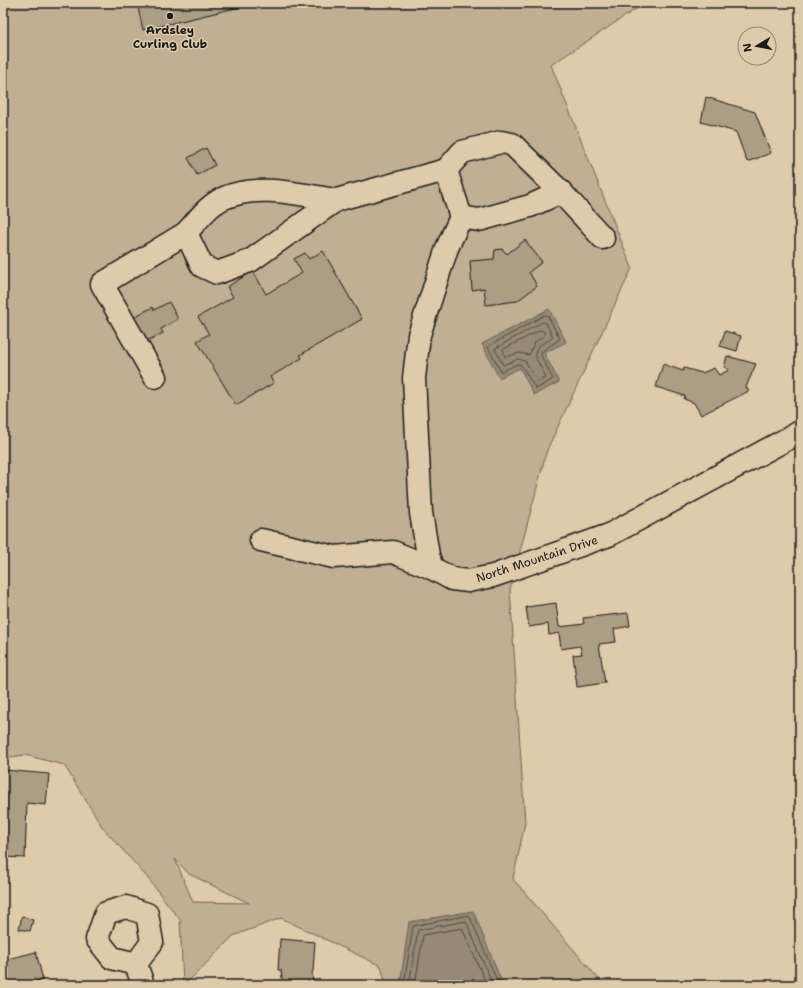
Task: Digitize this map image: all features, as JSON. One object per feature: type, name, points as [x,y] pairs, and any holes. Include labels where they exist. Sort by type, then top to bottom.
[{"type":"street","points":[[186,233],[202,266],[217,273],[250,261],[336,200],[446,170],[462,152],[501,142],[512,144],[561,192],[603,238]]},
{"type":"street","points":[[432,568],[428,555],[421,513],[414,378],[419,335],[447,248],[461,217],[446,170]]},
{"type":"street","points":[[155,377],[102,284],[186,233],[206,210],[223,198],[248,191],[283,192],[336,200]]},
{"type":"street","points":[[461,217],[479,220],[530,206],[561,192]]},
{"type":"street","name":"North Mountain Drive","points":[[261,540],[334,557],[393,552],[432,568],[452,579],[468,581],[492,576],[608,535],[800,432]]},
{"type":"street","points":[[136,964],[143,985]]},
{"type":"shaded area","points":[[3,3],[645,3],[551,65],[632,268],[547,450],[510,589],[525,823],[513,879],[604,985],[386,985],[381,966],[281,918],[233,936],[185,985],[183,985],[180,920],[146,876],[103,828],[64,765],[25,755],[3,758]],"holes":[[[175,859],[189,874],[249,903],[193,902]]]},
{"type":"water","points":[[549,309],[566,342],[544,353],[559,382],[534,395],[520,368],[499,378],[482,344]]},
{"type":"water","points":[[473,911],[503,985],[400,985],[409,922]]},
{"type":"building","name":"Ardsley Curling Club","points":[[137,3],[257,3],[143,30]]},
{"type":"building","points":[[706,97],[755,112],[771,153],[747,162],[736,132],[701,122]]},
{"type":"building","points":[[206,148],[215,165],[197,175],[188,158]]},
{"type":"building","points":[[525,240],[542,262],[529,272],[537,286],[517,301],[486,305],[484,288],[472,290],[470,261],[494,259],[495,250],[502,249],[507,254]]},
{"type":"building","points":[[323,251],[362,319],[300,355],[302,358],[270,377],[274,383],[236,405],[197,341],[209,334],[198,317],[233,297],[227,287],[253,271],[266,294],[302,273],[294,259],[305,253],[309,259]]},
{"type":"building","points":[[169,302],[178,319],[161,329],[163,333],[145,342],[132,318],[153,307],[154,310]]},
{"type":"building","points":[[725,331],[741,336],[737,351],[720,346]]},
{"type":"building","points":[[727,356],[756,364],[746,387],[749,391],[701,415],[694,403],[684,399],[685,396],[656,387],[663,364],[683,371],[684,368],[702,373],[714,368],[719,375],[729,370],[724,367]]},
{"type":"building","points":[[556,603],[559,627],[584,624],[583,618],[628,613],[630,626],[614,629],[616,642],[599,644],[605,683],[577,687],[573,655],[582,654],[580,646],[561,649],[559,633],[549,635],[548,624],[529,627],[526,607]]},
{"type":"building","points":[[4,770],[49,774],[46,805],[27,803],[25,858],[3,857]]},
{"type":"building","points":[[22,916],[33,920],[30,931],[19,929]]},
{"type":"building","points":[[280,939],[315,942],[312,972],[313,985],[283,985],[281,970],[278,970]]},
{"type":"building","points":[[36,952],[43,980],[29,983],[30,985],[6,985],[3,972],[3,960]]},
{"type":"place","name":"Ardsley Curling Club","points":[[170,16]]}]
